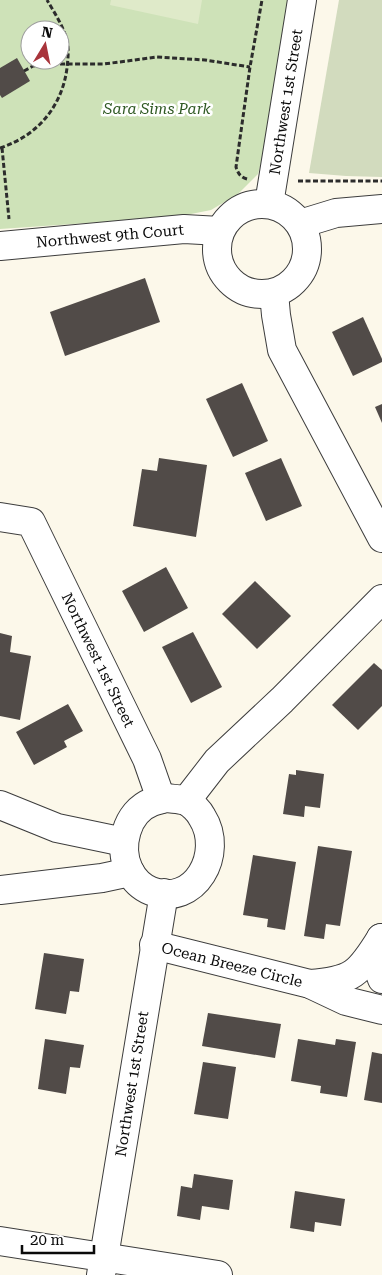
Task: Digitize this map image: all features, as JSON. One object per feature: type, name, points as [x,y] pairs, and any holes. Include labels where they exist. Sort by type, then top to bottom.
[{"type":"street","name":"Northwest 1st Street","points":[[269,204],[302,0]]},
{"type":"street","points":[[254,204],[269,204],[292,214],[300,224],[306,237],[307,251],[304,265],[298,277],[287,287],[274,293],[259,294],[244,291],[231,282],[221,270],[217,258],[216,244],[220,231],[228,218],[240,209],[254,204]]},
{"type":"street","points":[[300,224],[336,213],[382,209]]},
{"type":"street","name":"Northwest 9th Court","points":[[5,236],[184,229],[220,231]]},
{"type":"street","points":[[274,293],[282,350],[382,538]]},
{"type":"street","name":"Northwest 1st Street","points":[[0,517],[31,522],[147,759],[173,800]]},
{"type":"street","points":[[173,800],[282,700],[382,599]]},
{"type":"street","points":[[173,800],[199,811],[207,824],[211,846],[208,861],[199,878],[189,887],[179,892],[159,894],[144,888],[133,878],[126,862],[124,842],[128,826],[134,816],[150,802],[173,800]]},
{"type":"street","points":[[0,805],[57,828],[124,842]]},
{"type":"street","points":[[0,890],[102,878],[130,872]]},
{"type":"street","name":"Northwest 1st Street","points":[[102,1266],[164,893]]},
{"type":"street","name":"Ocean Breeze Circle","points":[[310,984],[338,980],[355,973],[368,959],[381,931]]},
{"type":"street","name":"Ocean Breeze Circle","points":[[381,931],[379,971],[382,979]]},
{"type":"street","name":"Ocean Breeze Circle","points":[[154,945],[310,984],[346,1001],[382,1010]]},
{"type":"street","points":[[0,1241],[102,1266],[218,1275]]},
{"type":"path","points":[[47,0],[58,20]]},
{"type":"path","points":[[70,64],[104,64],[158,57],[205,60],[250,67]]},
{"type":"path","points":[[5,236],[1,148],[27,135],[51,112],[60,97],[66,70]]},
{"type":"green space","name":"Sara Sims Park","points":[[0,0],[290,0],[266,145],[258,174],[238,194],[211,210],[176,217],[0,229]]},
{"type":"green space","points":[[111,0],[202,0],[198,24],[110,5]]},
{"type":"green space","points":[[339,0],[382,0],[382,177],[309,173]]},
{"type":"building","points":[[17,58],[20,63],[20,70],[24,70],[30,81],[2,98],[0,95],[0,68]]},
{"type":"building","points":[[145,278],[160,322],[65,356],[50,312]]},
{"type":"building","points":[[363,317],[382,362],[353,376],[332,332]]},
{"type":"building","points":[[242,383],[268,441],[233,457],[206,399]]},
{"type":"building","points":[[382,404],[382,423],[375,407]]},
{"type":"building","points":[[159,458],[207,465],[196,537],[133,526],[142,469],[157,471]]},
{"type":"building","points":[[281,458],[302,506],[266,521],[245,473]]},
{"type":"building","points":[[166,567],[188,608],[144,632],[122,591]]},
{"type":"building","points":[[255,581],[291,616],[257,649],[222,614]]},
{"type":"building","points":[[193,632],[222,687],[191,703],[162,647]]},
{"type":"building","points":[[0,633],[12,636],[10,652],[31,656],[20,720],[0,716]]},
{"type":"building","points":[[374,663],[382,670],[382,706],[358,730],[332,705]]},
{"type":"building","points":[[68,704],[83,731],[64,741],[67,747],[34,765],[16,732]]},
{"type":"building","points":[[296,770],[324,774],[320,808],[305,806],[304,817],[283,814],[289,774],[296,775]]},
{"type":"building","points":[[318,846],[352,851],[340,926],[326,924],[324,939],[304,936]]},
{"type":"building","points":[[253,855],[296,862],[285,930],[267,927],[268,919],[243,915]]},
{"type":"building","points":[[44,953],[84,959],[79,992],[70,991],[66,1014],[35,1009]]},
{"type":"building","points":[[208,1013],[281,1024],[275,1058],[202,1046]]},
{"type":"building","points":[[45,1039],[84,1045],[80,1068],[70,1067],[66,1094],[38,1089]]},
{"type":"building","points":[[298,1039],[335,1045],[336,1039],[356,1042],[347,1097],[320,1093],[321,1086],[291,1081]]},
{"type":"building","points":[[372,1052],[382,1054],[382,1103],[364,1100]]},
{"type":"building","points":[[203,1062],[236,1067],[228,1119],[194,1114]]},
{"type":"building","points":[[194,1174],[233,1180],[229,1210],[202,1206],[200,1220],[177,1216],[181,1186],[192,1188]]},
{"type":"building","points":[[295,1191],[345,1199],[341,1226],[315,1222],[314,1232],[290,1228]]}]
